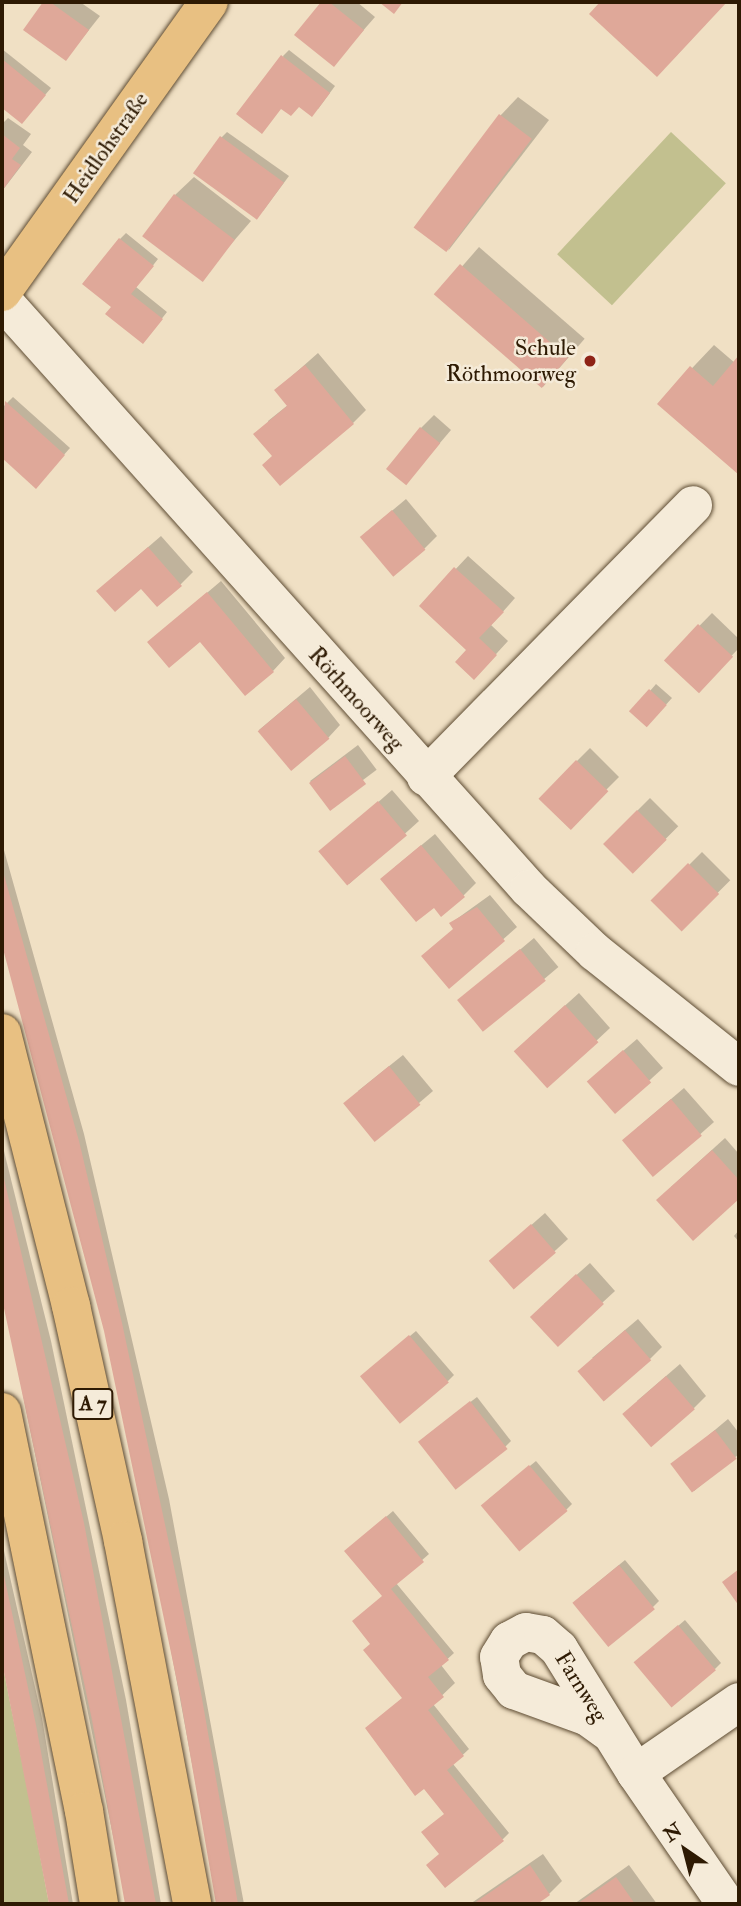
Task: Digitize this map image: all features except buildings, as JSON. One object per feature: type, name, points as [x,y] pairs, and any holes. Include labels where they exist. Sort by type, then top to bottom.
[{"type":"main road","name":"Heidlohstraße","points":[[2,292],[209,2]]},
{"type":"main road","name":"A 7","points":[[2,1033],[71,1306],[123,1541],[192,1904]]},
{"type":"main road","points":[[2,1412],[84,1811],[99,1904]]},
{"type":"street","name":"Röthmoorweg","points":[[2,300],[529,889],[595,952],[739,1067]]},
{"type":"street","points":[[426,777],[693,505]]},
{"type":"street","points":[[636,1773],[739,1702]]},
{"type":"street","name":"Farnweg","points":[[610,1734],[726,1904]]},
{"type":"shaded area","points":[[671,132],[726,183],[612,305],[557,254]]},
{"type":"shaded area","points":[[2,1662],[30,1802],[49,1904],[2,1904]]},
{"type":"place","name":"Schule Röthmoorweg","points":[[590,361]]}]
